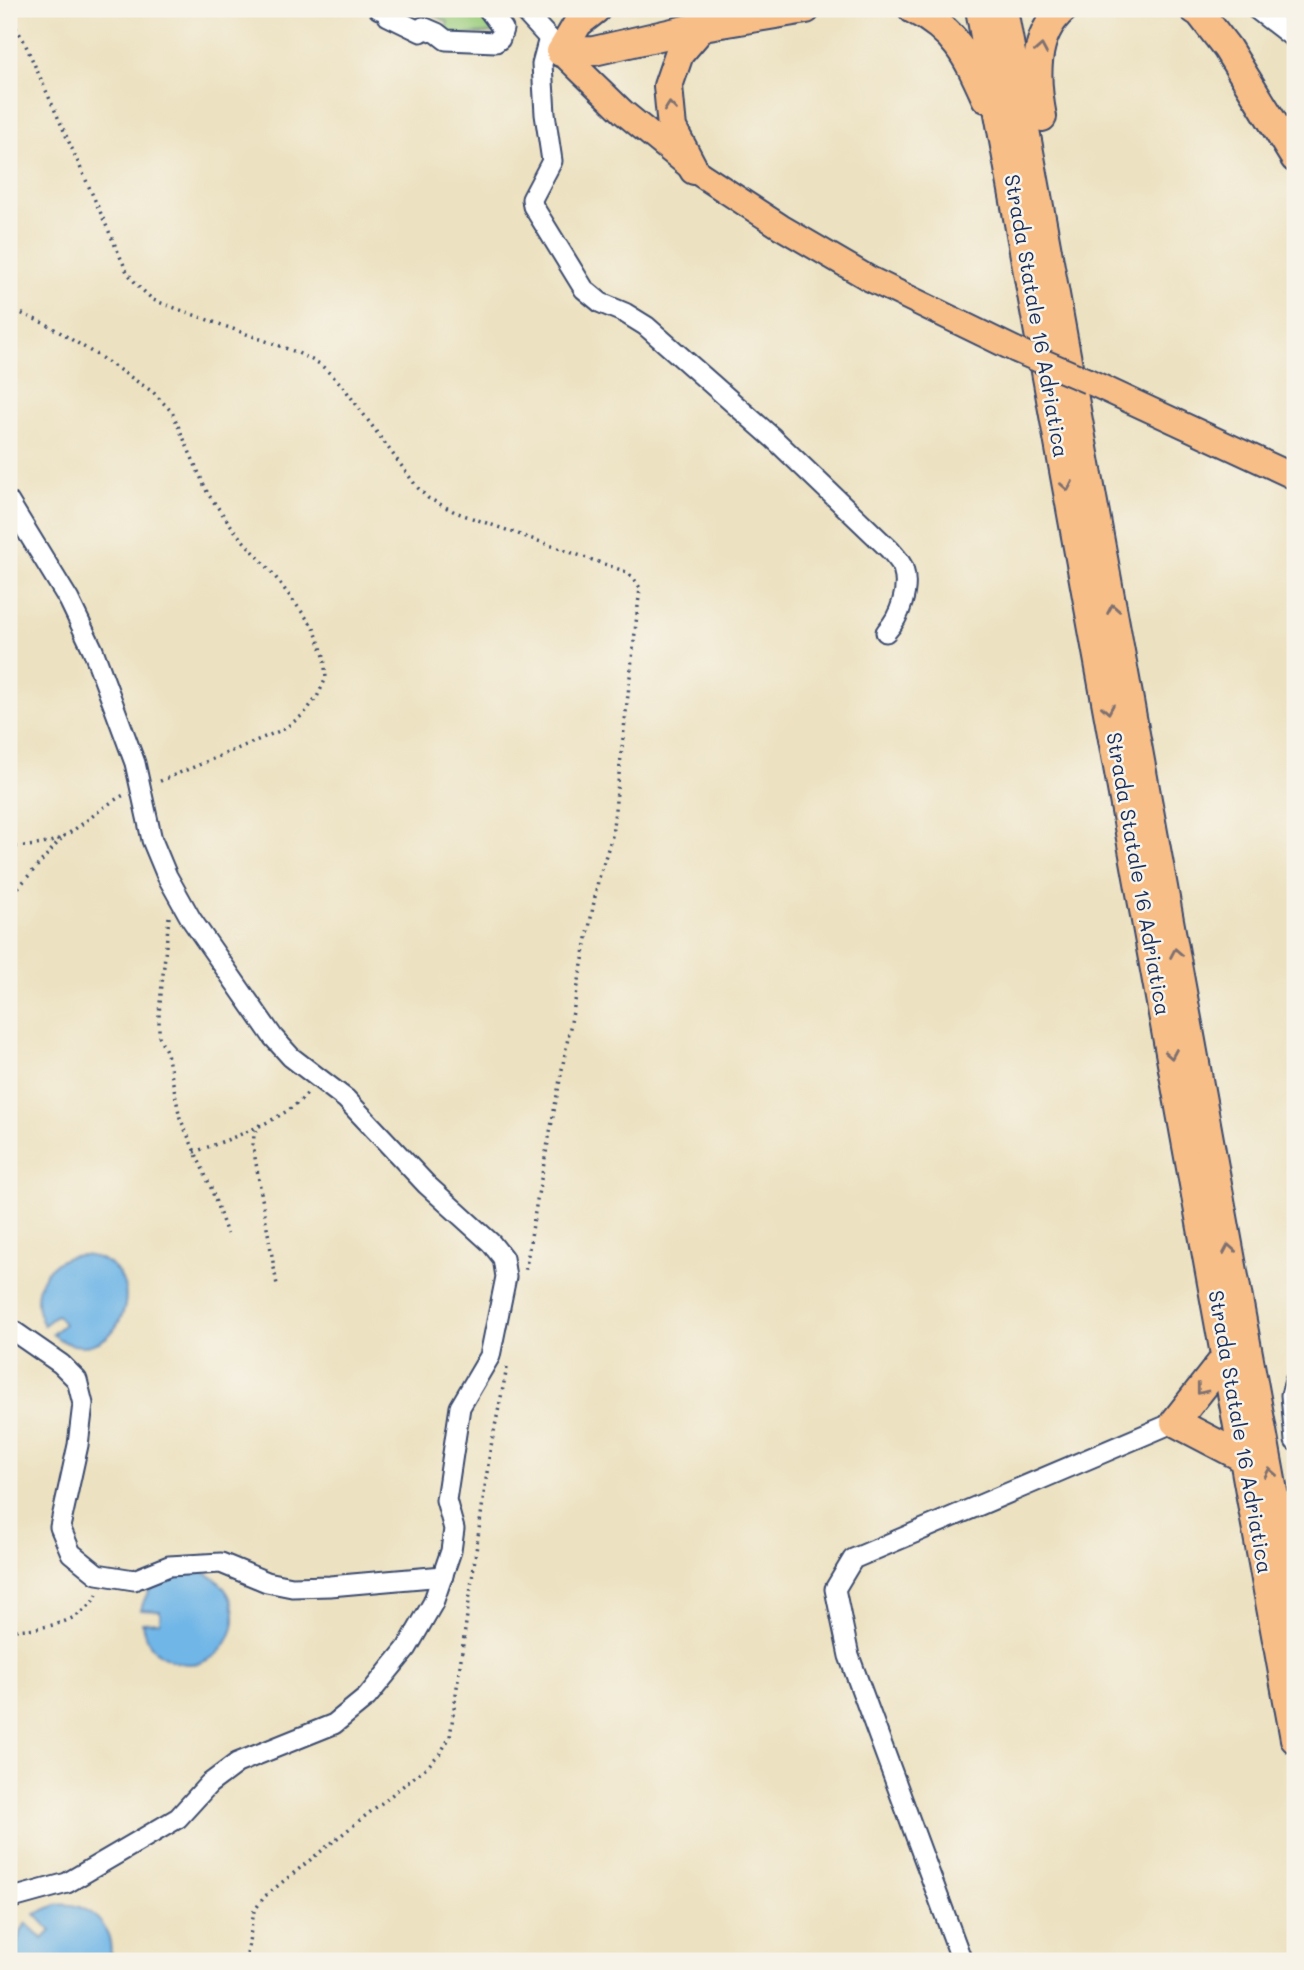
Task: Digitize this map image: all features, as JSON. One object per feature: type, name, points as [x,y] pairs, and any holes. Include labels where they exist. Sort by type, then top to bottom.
[{"type":"highway","points":[[555,45],[596,9]]},
{"type":"highway","points":[[555,45],[594,51],[703,26],[806,9]]},
{"type":"highway","points":[[913,9],[936,21],[966,55],[1003,136]]},
{"type":"highway","name":"Strada Statale 16 Adriatica","points":[[980,9],[1295,1739]]},
{"type":"highway","name":"Strada Statale 16 Adriatica","points":[[1003,9],[1295,1612]]},
{"type":"highway","points":[[1055,287],[1056,198],[1036,84],[1041,40],[1063,9]]},
{"type":"highway","points":[[1194,9],[1227,48],[1295,156]]},
{"type":"highway","points":[[694,170],[672,128],[668,86],[679,54],[703,26]]},
{"type":"highway","points":[[1226,1357],[1175,1423],[1244,1458]]},
{"type":"main road","points":[[555,45],[623,112],[694,170],[781,228],[870,279],[1016,350],[1295,477]]},
{"type":"street","points":[[384,10],[388,16],[421,32],[432,9]]},
{"type":"street","points":[[423,27],[446,40],[496,42],[503,29],[488,9]]},
{"type":"street","points":[[522,9],[555,45],[542,64],[545,114],[552,161],[532,199],[533,205],[584,289],[601,303],[646,326],[773,438],[890,550],[903,568],[905,593],[894,623],[886,632]]},
{"type":"street","points":[[1256,9],[1295,39]]},
{"type":"street","points":[[9,502],[69,600],[93,650],[135,763],[152,839],[167,876],[191,919],[273,1037],[291,1057],[346,1100],[427,1185],[491,1243],[503,1258],[506,1277],[490,1356],[460,1407],[446,1500],[454,1529],[451,1551],[433,1603],[407,1648],[367,1697],[334,1724],[237,1763],[209,1784],[178,1818],[67,1883],[9,1899]]},
{"type":"street","points":[[9,1328],[61,1364],[77,1380],[83,1404],[82,1418],[60,1527],[71,1553],[97,1574],[134,1580],[169,1566],[221,1563],[267,1582],[292,1587],[443,1576]]},
{"type":"street","points":[[1295,1381],[1291,1395],[1295,1441]]},
{"type":"street","points":[[962,1961],[849,1656],[835,1589],[853,1559],[1175,1423]]},
{"type":"path","points":[[9,25],[16,28],[23,39],[127,272],[136,285],[153,300],[296,352],[320,364],[342,385],[428,498],[454,512],[624,571],[633,577],[640,588],[612,836],[598,881],[525,1275]]},
{"type":"path","points":[[9,308],[48,325],[100,357],[153,392],[172,412],[208,494],[314,628],[324,656],[326,678],[317,697],[304,714],[284,729],[111,801],[63,837],[9,898]]},
{"type":"path","points":[[9,847],[38,845],[63,837]]},
{"type":"path","points":[[170,915],[159,1036],[167,1053],[180,1118],[211,1188],[227,1234]]},
{"type":"path","points":[[194,1152],[240,1135],[290,1109],[306,1096],[318,1078]]},
{"type":"path","points":[[260,1124],[254,1135],[253,1146],[277,1285]]},
{"type":"path","points":[[246,1961],[254,1911],[265,1896],[429,1765],[450,1737],[490,1451],[511,1351]]},
{"type":"path","points":[[9,1630],[27,1629],[76,1618],[93,1603],[101,1586],[102,1575]]},
{"type":"green space","points":[[436,9],[484,9],[497,33],[443,35],[448,22],[434,15]]},
{"type":"water","points":[[84,1255],[108,1264],[122,1279],[126,1298],[121,1317],[110,1333],[94,1344],[74,1345],[52,1334],[64,1324],[57,1315],[44,1325],[37,1300],[43,1278],[50,1268],[71,1256]]},
{"type":"water","points":[[203,1572],[222,1586],[232,1603],[234,1621],[229,1638],[219,1652],[204,1662],[185,1664],[165,1657],[152,1647],[142,1623],[160,1622],[160,1611],[141,1610],[150,1589],[156,1583],[172,1576]]},
{"type":"water","points":[[56,1905],[79,1907],[98,1919],[108,1937],[110,1961],[17,1961],[18,1941],[26,1923],[43,1939],[51,1931],[35,1914]]}]
